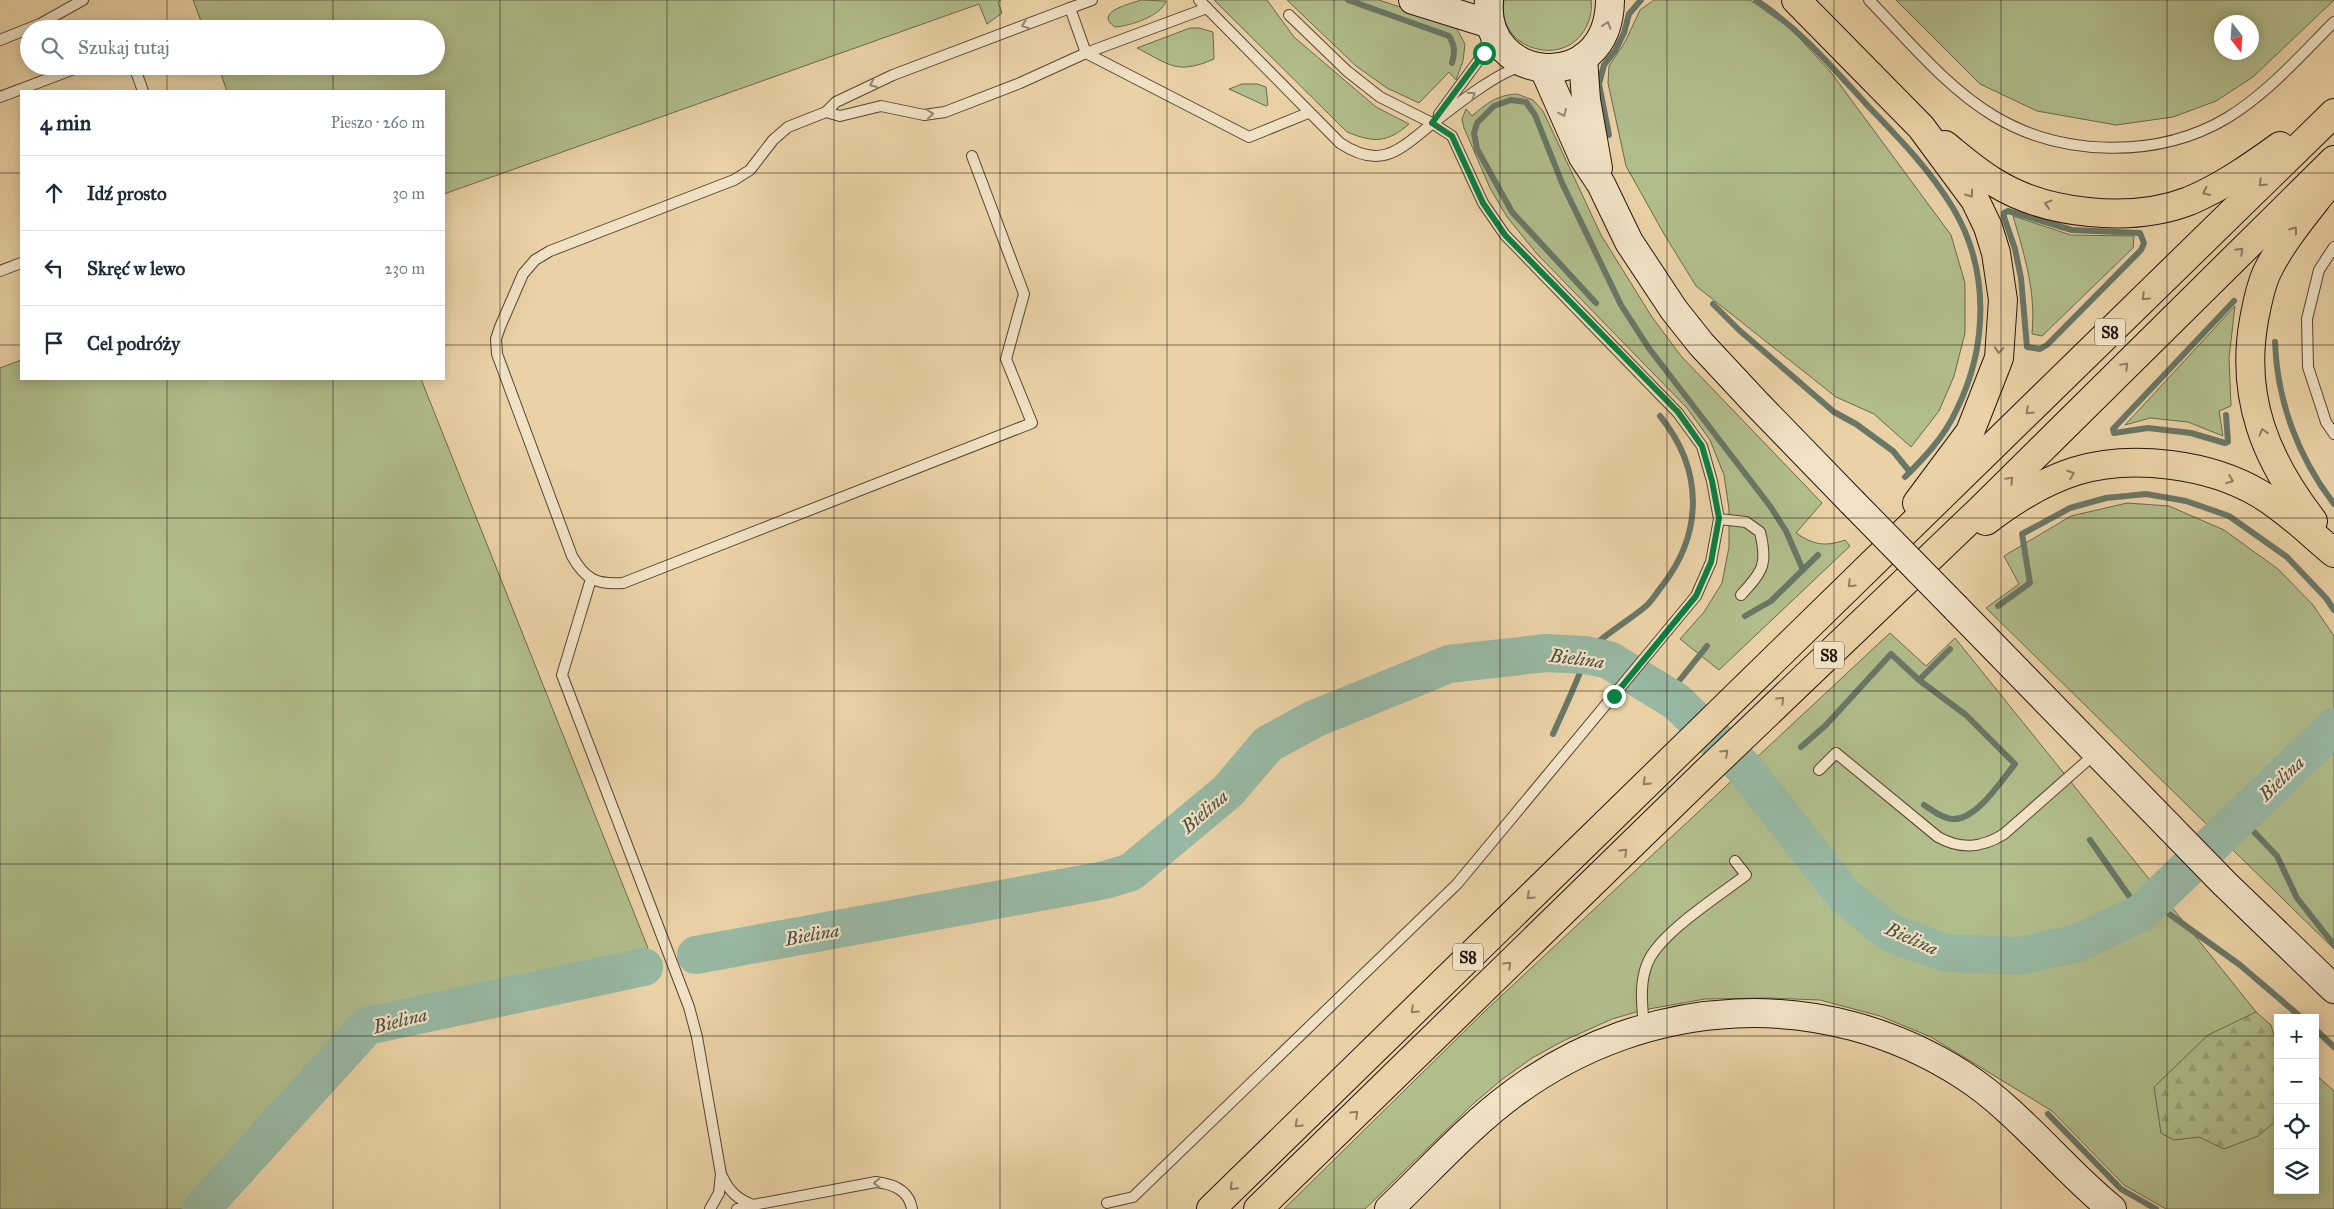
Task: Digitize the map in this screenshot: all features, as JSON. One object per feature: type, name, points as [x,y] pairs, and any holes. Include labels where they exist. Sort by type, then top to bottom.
[{"type":"highway","points":[[1796,0],[1921,127],[1994,183],[2024,196],[2056,206],[2091,213],[2158,210],[2188,201],[2220,186],[2250,167],[2334,107]]},
{"type":"highway","name":"S8","points":[[1211,1209],[2334,112]]},
{"type":"highway","points":[[1886,551],[1928,486],[1970,432],[1999,358],[2003,300],[1996,253],[1988,227],[1975,200],[1921,127]]},
{"type":"highway","name":"S8","points":[[1258,1209],[1705,772],[1913,575],[2334,160]]},
{"type":"highway","points":[[2334,177],[2278,250],[2266,274],[2258,299],[2249,346],[2253,399],[2266,444],[2290,491],[2334,548]]},
{"type":"highway","points":[[1913,575],[1997,512],[2051,481],[2076,471],[2137,463],[2202,470],[2259,493],[2283,510],[2334,553]]},
{"type":"main road","points":[[1413,0],[1490,17],[1499,43],[1514,58],[1536,67],[1564,67],[1583,58],[1596,47],[1605,33],[1610,17],[1610,0]]},
{"type":"main road","points":[[1583,58],[1586,100],[1601,184]]},
{"type":"main road","points":[[1536,67],[1583,157],[1601,184],[1629,242],[1674,310],[1701,344],[1852,502],[2179,837],[2330,988]]},
{"type":"main road","points":[[1389,1209],[1485,1116],[1514,1092],[1569,1057],[1594,1044],[1644,1027],[1708,1015],[1768,1012],[1820,1019],[1874,1033],[1921,1051],[1964,1076],[2003,1106],[2084,1187],[2112,1209]]},
{"type":"lane","points":[[47,20],[83,0]]},
{"type":"lane","points":[[972,156],[1024,294],[1006,359],[1032,424],[622,583],[608,584],[590,579],[581,572],[572,556],[497,354],[496,339],[500,327],[523,274],[535,260],[550,251],[734,180],[750,170],[773,140],[788,127],[826,112],[836,102],[893,75],[1092,0]]},
{"type":"lane","points":[[1199,0],[1308,113],[1354,152],[1370,156],[1387,154],[1407,146],[1432,123],[1466,98],[1513,69],[1536,67]]},
{"type":"lane","points":[[1869,0],[1957,89],[1994,116],[2026,131],[2077,146],[2118,149],[2156,144],[2191,134],[2226,118],[2277,80],[2334,22]]},
{"type":"lane","points":[[1070,8],[1086,53],[1249,137],[1308,113]]},
{"type":"lane","points":[[826,112],[840,116],[881,106],[924,116],[945,112],[1020,83],[1086,53],[1207,8]]},
{"type":"lane","points":[[1107,1203],[1133,1197],[1457,884],[1652,652],[1696,596],[1711,562],[1719,518],[1712,481],[1702,446],[1678,412],[1505,235],[1483,203],[1452,136],[1432,123],[1380,97],[1347,71],[1289,15]]},
{"type":"lane","points":[[1432,123],[1484,53],[1490,17]]},
{"type":"lane","points":[[0,40],[20,32]]},
{"type":"lane","points":[[0,97],[58,75]]},
{"type":"lane","points":[[137,75],[143,90]]},
{"type":"lane","points":[[2334,247],[2319,270],[2308,319],[2308,367],[2326,422],[2334,434]]},
{"type":"lane","points":[[0,271],[20,263]]},
{"type":"lane","points":[[1719,518],[1746,522],[1760,532],[1766,553],[1759,575],[1741,595]]},
{"type":"lane","points":[[590,579],[562,675],[689,1007],[697,1037],[721,1174],[728,1189],[741,1200],[753,1205]]},
{"type":"lane","points":[[1819,770],[1836,753],[1938,837],[1952,845],[1975,847],[1992,842],[2004,834],[2097,752]]},
{"type":"lane","points":[[1644,1027],[1642,983],[1648,961],[1661,942],[1746,875],[1735,861]]},
{"type":"lane","points":[[710,1209],[719,1193],[721,1174]]},
{"type":"lane","points":[[737,1209],[876,1182],[891,1184],[902,1190],[912,1209]]},
{"type":"green space","points":[[193,0],[1001,0],[998,2],[1002,13],[987,24],[979,4],[445,194],[445,90],[227,90],[221,75],[445,75],[445,20],[201,20]]},
{"type":"green space","points":[[1141,0],[1166,1],[1152,16],[1129,25],[1115,27],[1109,22],[1108,17],[1116,9]]},
{"type":"green space","points":[[1214,0],[1267,0],[1294,37],[1376,107],[1409,124],[1394,135],[1380,139],[1365,138],[1347,132]]},
{"type":"green space","points":[[1287,0],[1379,0],[1445,22],[1457,29],[1465,44],[1463,61],[1456,80],[1449,72],[1419,103],[1387,88],[1356,66]]},
{"type":"green space","points":[[1504,0],[1591,0],[1591,12],[1588,23],[1579,38],[1566,47],[1551,50],[1536,49],[1522,42],[1511,32],[1504,18]]},
{"type":"green space","points":[[1654,0],[1750,0],[1790,28],[1830,71],[1951,235],[1965,283],[1965,333],[1954,376],[1939,411],[1911,447],[1874,414],[1836,397],[1696,286],[1664,234],[1626,166],[1608,83],[1609,66],[1625,42],[1640,10]]},
{"type":"green space","points":[[1896,0],[2334,0],[2253,77],[2216,101],[2173,117],[2116,125],[2037,111],[1980,84]]},
{"type":"green space","points":[[1190,28],[1199,28],[1213,32],[1214,59],[1191,66],[1174,66],[1137,48]]},
{"type":"green space","points":[[1242,84],[1257,84],[1266,87],[1268,105],[1266,106],[1229,89]]},
{"type":"green space","points":[[1517,94],[1533,100],[1543,111],[1601,235],[1652,317],[1681,356],[1822,503],[1796,533],[1820,544],[1831,544],[1845,540],[1850,546],[1719,670],[1680,639],[1704,612],[1722,583],[1729,547],[1729,509],[1724,475],[1710,440],[1687,408],[1537,254],[1507,217],[1490,188],[1464,128],[1462,119],[1466,109],[1472,116],[1493,100]]},
{"type":"green space","points":[[2013,216],[2071,235],[2134,236],[2133,248],[2042,336],[2032,334],[2031,289]]},
{"type":"green space","points":[[2235,306],[2229,358],[2231,406],[2219,411],[2223,436],[2188,422],[2150,418],[2125,425]]},
{"type":"green space","points":[[20,360],[20,380],[421,380],[648,948],[617,959],[358,1024],[189,1209],[0,1209],[0,368]]},
{"type":"green space","points":[[2127,503],[2169,506],[2224,530],[2278,569],[2313,605],[2334,636],[2334,949],[1986,608],[2019,584],[2004,556],[2071,516]]},
{"type":"green space","points":[[1890,633],[1926,666],[1955,638],[2274,1034],[2274,1194],[2319,1194],[2319,1078],[2334,1091],[2334,1209],[2166,1209],[2124,1185],[2052,1111],[1931,1037],[1880,1016],[1820,1000],[1768,998],[1705,999],[1643,1010],[1612,1019],[1563,1041],[1532,1058],[1500,1081],[1473,1104],[1365,1209],[1284,1209],[1484,1012]]},
{"type":"green space","points":[[2256,1012],[2271,1025],[2274,1036],[2274,1122],[2258,1136],[2224,1149],[2199,1137],[2174,1140],[2161,1133],[2154,1087],[2208,1035]]},
{"type":"waterway","points":[[1348,0],[1449,36],[1454,49],[1452,63]]},
{"type":"waterway","points":[[1609,135],[1599,84],[1604,65],[1615,51],[1624,33],[1629,14],[1641,0]]},
{"type":"waterway","points":[[1756,0],[1802,36],[1914,155],[1953,208],[1965,232],[1974,257],[1979,283],[1979,335],[1967,386],[1956,411],[1940,438],[1905,477]]},
{"type":"waterway","points":[[1596,303],[1512,212],[1477,149],[1474,133],[1477,123],[1494,106],[1511,100],[1526,102],[1535,115],[1562,183],[1621,305],[1648,347],[1770,506],[1786,531],[1803,570]]},
{"type":"waterway","points":[[2008,211],[2072,230],[2140,233],[2144,243],[2141,250],[2047,345],[2040,349],[2027,347],[2021,278],[2015,249],[2004,217],[2004,213],[2008,211]]},
{"type":"waterway","points":[[2226,415],[2228,442],[2225,443],[2191,433],[2148,428],[2114,433],[2113,429],[2234,301]]},
{"type":"waterway","points":[[1713,304],[1739,330],[1834,412],[1856,424],[1893,451],[1910,472]]},
{"type":"waterway","points":[[2275,342],[2280,386],[2292,428],[2310,467],[2334,504]]},
{"type":"waterway","points":[[1553,734],[1579,675],[1586,653],[1600,640],[1648,604],[1676,565],[1685,544],[1691,522],[1693,501],[1691,479],[1684,457],[1674,436],[1660,416]]},
{"type":"waterway","points":[[1998,606],[2030,583],[2022,534],[2070,508],[2106,498],[2146,494],[2186,501],[2229,516],[2287,557],[2326,598],[2334,610]]},
{"type":"waterway","points":[[1745,616],[1771,601],[1818,555]]},
{"type":"waterway","points":[[1667,696],[1707,646]]},
{"type":"waterway","points":[[1919,680],[1950,649]]},
{"type":"waterway","name":"Bielina","points":[[696,955],[1105,880],[1131,872],[1228,791],[1268,744],[1314,719],[1449,664],[1546,653],[1585,655],[1609,660],[1677,702],[1744,768],[1845,896],[1890,933],[1946,953],[2019,956],[2075,944],[2141,913],[2334,727]]},
{"type":"waterway","points":[[1801,747],[1826,725],[1891,654],[1919,680],[1966,715],[2015,764],[1987,799],[1970,814],[1952,819],[1937,814],[1924,805]]},
{"type":"waterway","points":[[2240,817],[2277,856],[2297,898],[2334,945]]},
{"type":"waterway","points":[[2090,840],[2141,913]]},
{"type":"waterway","points":[[2154,903],[2240,965],[2297,1014]]},
{"type":"waterway","name":"Bielina","points":[[201,1209],[367,1026],[644,967]]},
{"type":"waterway","points":[[2319,1033],[2334,1047]]},
{"type":"waterway","points":[[2048,1114],[2121,1189],[2156,1209]]},
{"type":"route","points":[[1484,53],[1432,123],[1452,136],[1483,203],[1505,235],[1678,412],[1702,446],[1712,481],[1719,518],[1711,562],[1696,596],[1614,696]]}]
